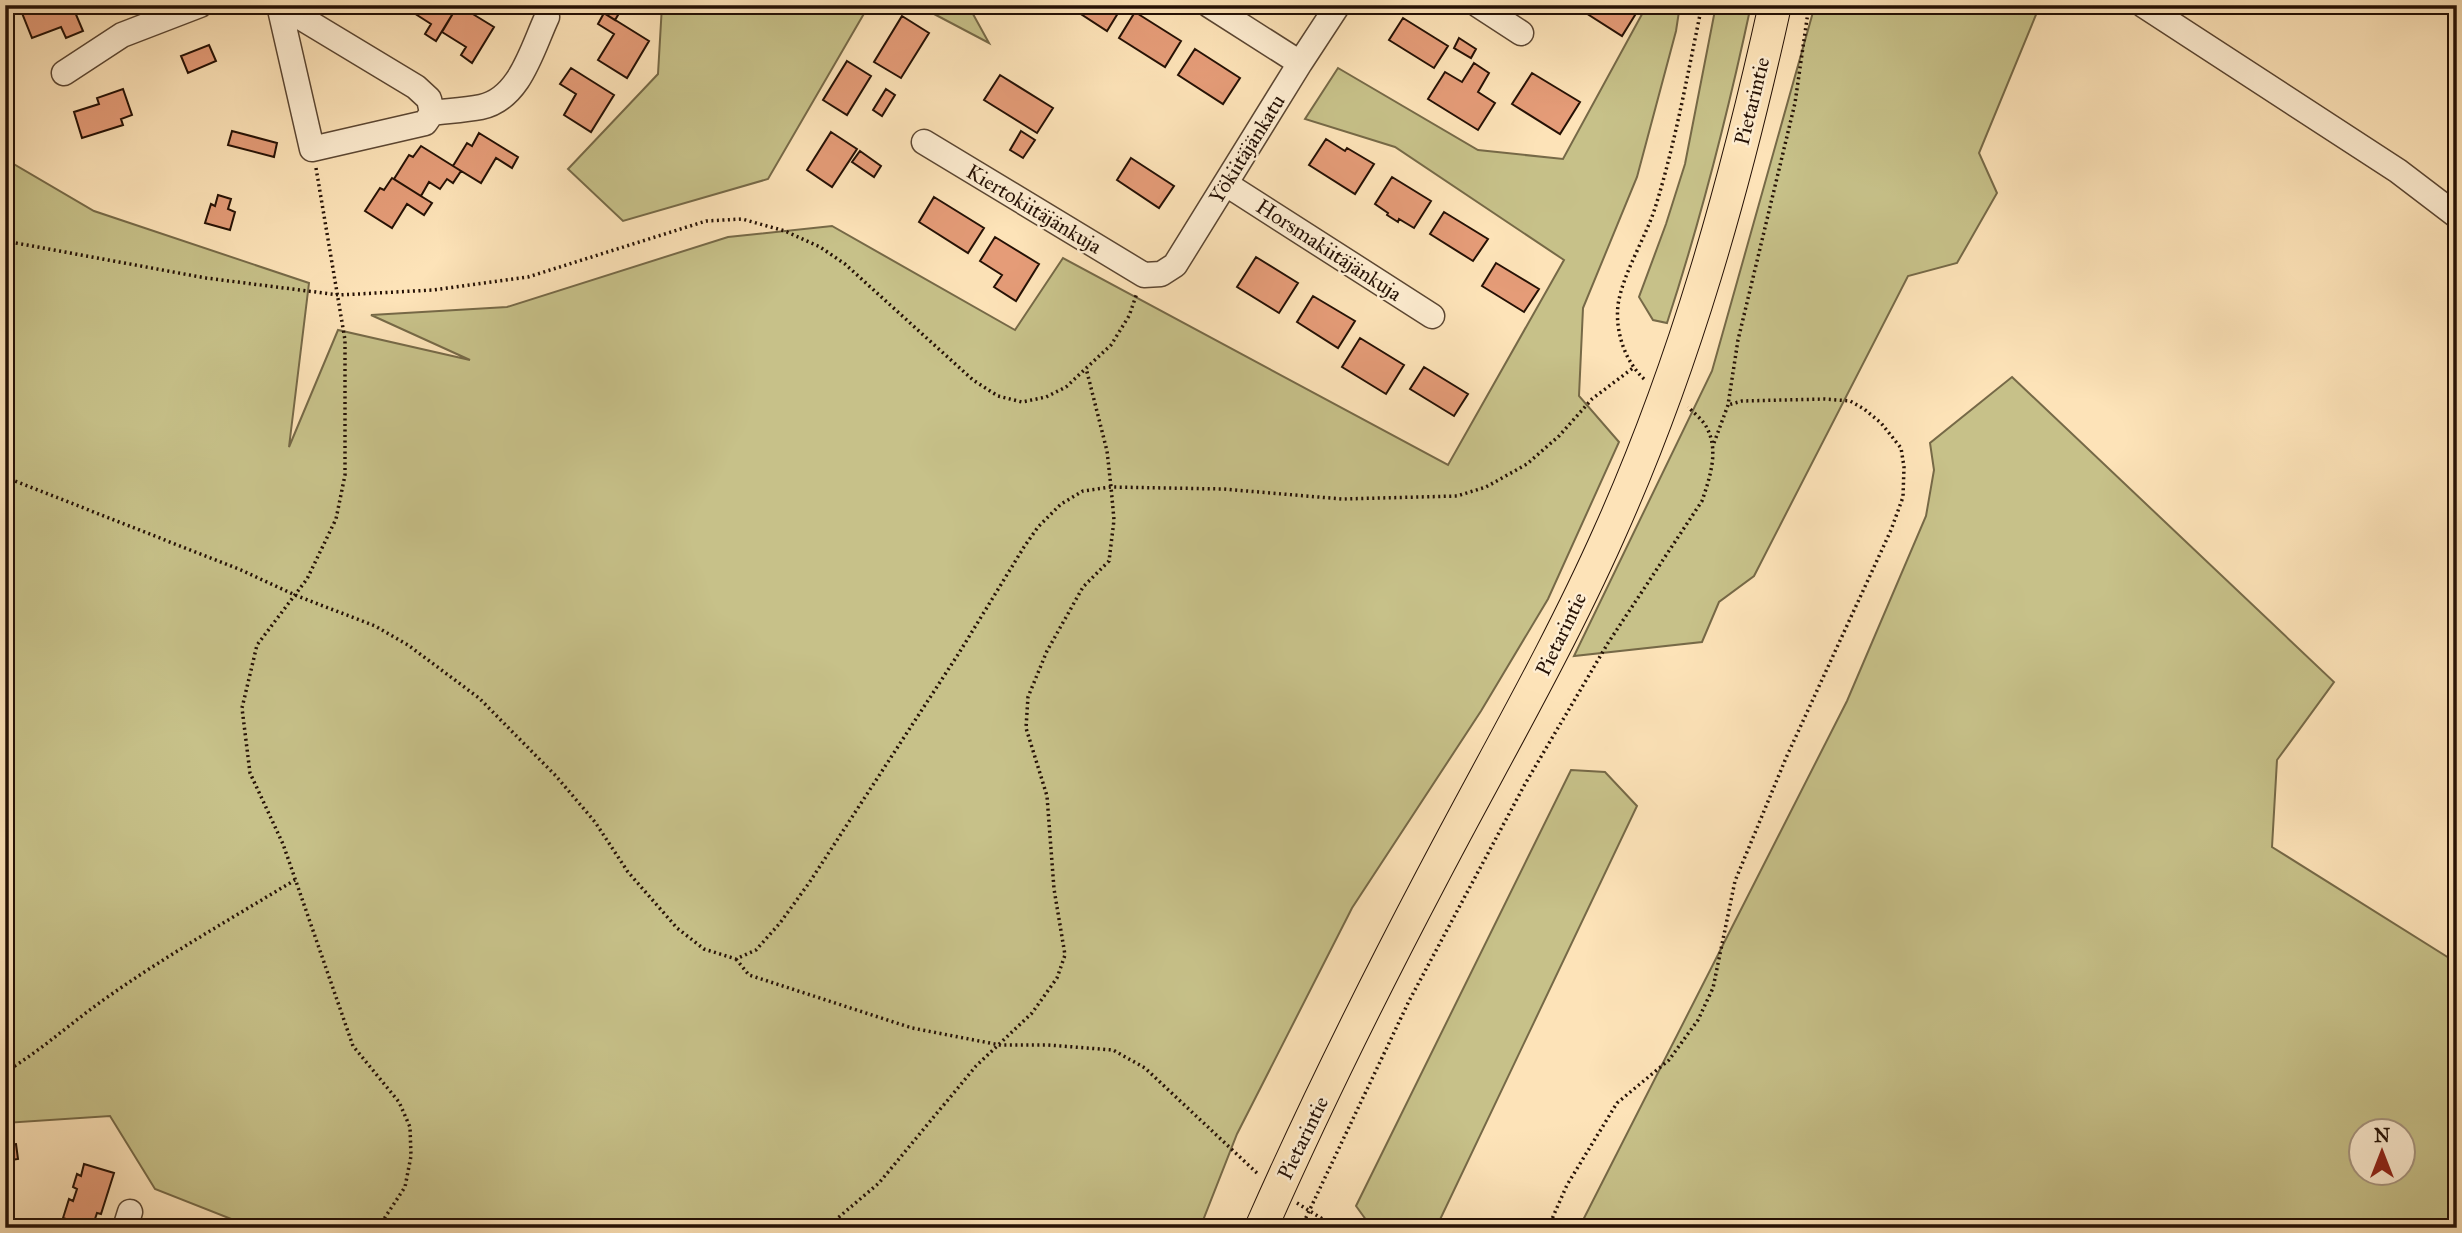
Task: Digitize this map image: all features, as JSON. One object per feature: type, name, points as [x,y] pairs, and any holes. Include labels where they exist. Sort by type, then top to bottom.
[{"type":"main road","name":"Pietarintie","points":[[1261,1228],[1431,880],[1528,701],[1619,510],[1662,401],[1704,277],[1751,110],[1774,5]]},
{"type":"street","points":[[64,73],[122,35],[200,5]]},
{"type":"street","points":[[279,5],[416,87],[429,99],[432,113],[425,123],[312,149],[279,5]]},
{"type":"street","points":[[1209,5],[1300,62]]},
{"type":"street","name":"Yökiitäjänkatu","points":[[1144,275],[1161,274],[1175,265],[1338,5]]},
{"type":"street","points":[[1478,5],[1521,33]]},
{"type":"street","points":[[2143,5],[2398,171],[2457,216]]},
{"type":"street","points":[[432,113],[484,107],[502,97],[517,83],[547,17]]},
{"type":"street","name":"Kiertokiitäjänkuja","points":[[924,142],[1144,275]]},
{"type":"street","name":"Horsmakiitäjänkuja","points":[[1226,184],[1432,316]]},
{"type":"path","points":[[1651,385],[1633,368],[1623,349],[1618,329],[1618,306],[1626,278],[1656,206],[1668,163],[1702,5]]},
{"type":"path","points":[[1301,1228],[1409,1001],[1525,784],[1608,643],[1702,500],[1711,475],[1713,445],[1728,405],[1738,340],[1795,103],[1809,5]]},
{"type":"path","points":[[312,149],[345,340],[345,475],[336,519],[307,579],[257,645],[242,708],[250,773],[283,844],[353,1046],[398,1102],[410,1127],[411,1156],[405,1188],[378,1228]]},
{"type":"path","points":[[5,242],[206,278],[338,295],[433,290],[528,277],[706,221],[742,219],[785,231],[845,264],[973,380],[998,396],[1022,402],[1046,397],[1066,387],[1111,345],[1129,316],[1144,275]]},
{"type":"path","points":[[827,1228],[879,1183],[976,1066],[1000,1045],[1038,1004],[1057,978],[1065,956],[1054,889],[1047,796],[1026,727],[1028,697],[1046,650],[1083,587],[1109,561],[1114,520],[1107,451],[1086,368]]},
{"type":"path","points":[[736,959],[756,950],[809,883],[1038,527],[1061,504],[1083,491],[1111,487],[1223,489],[1342,499],[1457,496],[1486,487],[1527,464],[1559,436],[1592,399],[1633,368]]},
{"type":"path","points":[[1548,1228],[1567,1185],[1617,1103],[1670,1060],[1698,1020],[1713,988],[1735,881],[1786,758],[1891,530],[1902,497],[1904,467],[1901,448],[1881,423],[1850,401],[1778,399],[1742,401],[1728,405]]},
{"type":"path","points":[[1686,405],[1706,425],[1713,445]]},
{"type":"path","points":[[5,477],[241,570],[295,595],[375,626],[408,645],[479,698],[547,767],[587,813],[628,872],[677,928],[704,949],[736,959],[749,975],[912,1028],[1000,1045],[1048,1045],[1113,1050],[1145,1068],[1277,1192],[1337,1228]]},
{"type":"path","points":[[5,1072],[32,1056],[107,997],[153,966],[295,879]]},
{"type":"shaded area","points":[[662,5],[869,5],[768,179],[623,221],[568,169],[658,74]]},
{"type":"shaded area","points":[[917,5],[968,5],[989,43]]},
{"type":"shaded area","points":[[1647,5],[1680,5],[1676,31],[1637,177],[1583,308],[1579,396],[1619,442],[1548,599],[1481,711],[1352,908],[1237,1134],[1200,1228],[254,1228],[155,1189],[110,1116],[5,1123],[5,159],[94,211],[309,283],[289,447],[338,330],[470,360],[371,315],[507,307],[728,237],[832,226],[1015,330],[1063,258],[1448,465],[1564,260],[1395,147],[1305,119],[1338,68],[1478,150],[1563,159]]},
{"type":"shaded area","points":[[1716,5],[1751,5],[1713,166],[1667,323],[1653,320],[1639,297],[1685,164]]},
{"type":"shaded area","points":[[1815,5],[2040,5],[1979,153],[1997,193],[1957,263],[1908,276],[1754,576],[1719,602],[1702,642],[1574,656],[1712,371]]},
{"type":"shaded area","points":[[2012,377],[2334,682],[2277,760],[2272,847],[2457,963],[2457,1228],[1579,1228],[1847,701],[1926,516],[1934,470],[1930,443]]},
{"type":"shaded area","points":[[1571,770],[1605,772],[1637,806],[1436,1228],[1372,1228],[1356,1206]]},
{"type":"building","points":[[43,5],[72,5],[83,31],[66,38],[61,27],[32,38],[22,13]]},
{"type":"building","points":[[408,5],[458,5],[436,41],[425,34],[431,24],[406,8]]},
{"type":"building","points":[[458,5],[494,27],[472,63],[461,55],[466,47],[442,32]]},
{"type":"building","points":[[591,5],[624,5],[615,20]]},
{"type":"building","points":[[1067,5],[1123,5],[1107,31]]},
{"type":"building","points":[[1580,5],[1640,7],[1622,36],[1578,8]]},
{"type":"building","points":[[1135,12],[1181,41],[1165,67],[1119,38]]},
{"type":"building","points":[[604,13],[649,41],[627,78],[598,60],[614,34],[598,24]]},
{"type":"building","points":[[902,16],[929,33],[901,78],[874,62]]},
{"type":"building","points":[[1403,18],[1448,46],[1434,68],[1389,40]]},
{"type":"building","points":[[1459,38],[1476,49],[1471,58],[1454,48]]},
{"type":"building","points":[[209,45],[216,61],[188,73],[181,56]]},
{"type":"building","points":[[1195,49],[1240,78],[1223,104],[1178,75]]},
{"type":"building","points":[[847,61],[871,76],[847,115],[823,100]]},
{"type":"building","points":[[1474,63],[1489,73],[1478,92],[1495,103],[1478,130],[1428,99],[1445,72],[1462,82]]},
{"type":"building","points":[[571,68],[614,95],[591,132],[564,115],[576,94],[560,84]]},
{"type":"building","points":[[1532,73],[1580,102],[1560,134],[1512,104]]},
{"type":"building","points":[[1000,75],[1053,108],[1037,133],[984,100]]},
{"type":"building","points":[[123,89],[132,115],[121,119],[123,125],[82,138],[74,112],[99,104],[97,98]]},
{"type":"building","points":[[886,89],[895,95],[882,116],[873,110]]},
{"type":"building","points":[[232,131],[277,143],[274,157],[228,145]]},
{"type":"building","points":[[1021,131],[1035,140],[1023,158],[1010,150]]},
{"type":"building","points":[[831,132],[857,149],[832,187],[807,170]]},
{"type":"building","points":[[479,133],[518,157],[512,168],[496,158],[481,183],[453,166],[467,143],[472,146]]},
{"type":"building","points":[[1326,139],[1374,164],[1355,194],[1309,165]]},
{"type":"building","points":[[421,146],[461,171],[453,183],[447,179],[440,189],[429,182],[421,196],[394,179],[409,155],[413,157]]},
{"type":"building","points":[[860,151],[881,166],[874,177],[852,162]]},
{"type":"building","points":[[1131,158],[1174,186],[1159,208],[1117,180]]},
{"type":"building","points":[[1392,177],[1431,201],[1414,228],[1399,219],[1398,222],[1375,204]]},
{"type":"building","points":[[392,178],[432,203],[424,215],[407,204],[392,228],[365,211],[380,188],[384,190]]},
{"type":"building","points":[[218,195],[231,199],[228,209],[235,212],[230,230],[205,223],[211,204],[215,206]]},
{"type":"building","points":[[934,197],[984,228],[968,253],[919,222]]},
{"type":"building","points":[[1444,212],[1488,239],[1473,261],[1430,234]]},
{"type":"building","points":[[995,237],[1039,264],[1016,301],[994,287],[1002,275],[980,261]]},
{"type":"building","points":[[1256,257],[1298,283],[1279,313],[1237,287]]},
{"type":"building","points":[[1496,263],[1539,289],[1524,312],[1482,286]]},
{"type":"building","points":[[1313,296],[1355,321],[1338,348],[1297,322]]},
{"type":"building","points":[[1360,338],[1404,365],[1386,394],[1342,367]]},
{"type":"building","points":[[1424,367],[1468,394],[1454,416],[1410,389]]},
{"type":"building","points":[[16,1144],[18,1159],[5,1161],[5,1145]]},
{"type":"building","points":[[84,1164],[114,1173],[101,1214],[97,1213],[92,1228],[63,1218],[69,1199],[73,1201],[77,1189],[73,1187],[77,1174],[81,1176]]}]
